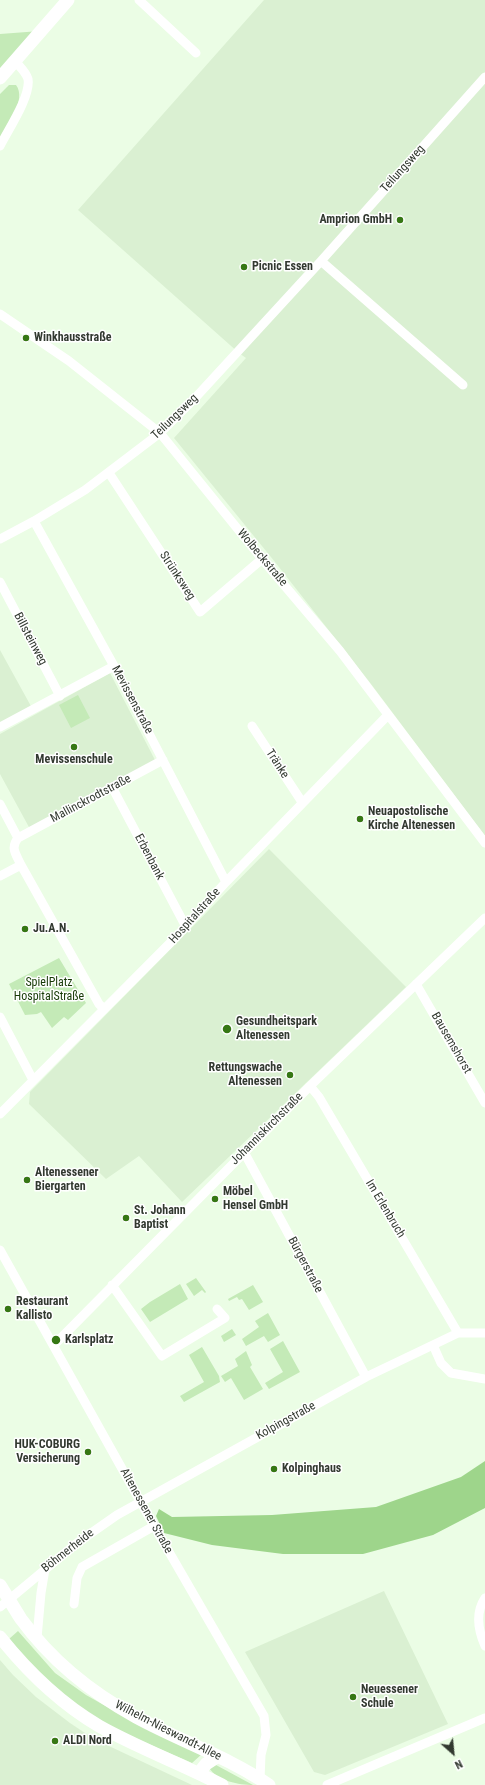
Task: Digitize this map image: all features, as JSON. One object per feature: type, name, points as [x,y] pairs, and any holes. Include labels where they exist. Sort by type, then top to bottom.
[{"type":"main road","points":[[0,78],[68,0]]},
{"type":"main road","name":"Wilhelm-Nieswandt-Allee","points":[[0,1585],[4,1603],[21,1619],[58,1661],[103,1698],[137,1718],[218,1756],[264,1782]]},
{"type":"main road","name":"Wilhelm-Nieswandt-Allee","points":[[0,1637],[20,1662],[46,1688],[74,1710],[117,1735],[222,1785]]},
{"type":"main road","points":[[199,1773],[206,1764],[218,1756]]},
{"type":"street","points":[[139,0],[196,53]]},
{"type":"street","points":[[0,146],[26,94],[28,79],[15,61]]},
{"type":"street","name":"Teilungsweg","points":[[0,539],[34,521],[109,473],[160,433],[321,260],[485,77]]},
{"type":"street","points":[[321,260],[463,385]]},
{"type":"street","name":"Wolbeckstraße","points":[[0,314],[68,361],[160,433],[262,559],[340,652],[485,843]]},
{"type":"street","name":"Strünksweg","points":[[109,473],[200,612],[262,559]]},
{"type":"street","name":"Mevissenstraße","points":[[34,521],[114,666],[226,882]]},
{"type":"street","name":"Billsteinweg","points":[[0,582],[60,696]]},
{"type":"street","points":[[0,727],[114,666]]},
{"type":"street","name":"Hospitalstraße","points":[[0,1114],[186,927],[226,882],[302,802],[388,715]]},
{"type":"street","name":"Tränke","points":[[252,726],[302,802]]},
{"type":"street","name":"Mallinckrodtstraße","points":[[18,838],[163,760]]},
{"type":"street","name":"Erbenbank","points":[[112,787],[186,927]]},
{"type":"street","points":[[0,804],[18,838],[14,843],[13,849],[21,865],[99,1004],[104,1009]]},
{"type":"street","points":[[0,876],[21,865]]},
{"type":"street","name":"Johanniskirchstraße","points":[[54,1345],[310,1086],[485,918]]},
{"type":"street","name":"Bausemshorst","points":[[416,984],[485,1103]]},
{"type":"street","points":[[0,1017],[33,1080]]},
{"type":"street","name":"Im Erlenbruch","points":[[310,1086],[319,1097],[458,1333]]},
{"type":"street","name":"Bürgerstraße","points":[[244,1152],[366,1377]]},
{"type":"street","name":"Altenessener Straße","points":[[0,1250],[154,1526],[264,1716],[266,1735],[261,1754],[264,1782]]},
{"type":"street","points":[[112,1285],[162,1356],[225,1318],[218,1309]]},
{"type":"street","name":"Kolpingstraße","points":[[141,1502],[366,1377],[458,1333],[485,1333]]},
{"type":"street","points":[[433,1345],[441,1363],[451,1373],[485,1379]]},
{"type":"street","name":"Böhmerheide","points":[[4,1603],[93,1530],[141,1502]]},
{"type":"street","points":[[74,1604],[77,1578],[82,1567],[154,1526]]},
{"type":"street","points":[[37,1638],[45,1569]]},
{"type":"street","points":[[485,1598],[480,1605],[478,1629],[485,1646]]},
{"type":"street","points":[[327,1785],[485,1718]]},
{"type":"shaded area","points":[[264,0],[485,0],[485,836],[371,684],[275,562],[174,438],[246,358],[78,210]]},
{"type":"shaded area","points":[[0,650],[32,708],[0,726]]},
{"type":"shaded area","name":"Mevissenschule","points":[[110,673],[155,760],[30,829],[0,774],[0,734]]},
{"type":"shaded area","name":"Gesundheitspark Altenessen","points":[[269,849],[406,987],[182,1202],[139,1156],[106,1179],[29,1104],[30,1092]]},
{"type":"shaded area","points":[[384,1591],[448,1724],[325,1775],[314,1772],[245,1652]]},
{"type":"shaded area","points":[[0,1660],[36,1697],[94,1739],[192,1785],[0,1785]]},
{"type":"green space","points":[[40,31],[0,77],[0,34]]},
{"type":"green space","points":[[9,85],[16,85],[19,91],[18,106],[0,142],[0,94]]},
{"type":"green space","points":[[78,695],[90,718],[71,728],[59,705]]},
{"type":"green space","name":"SpielPlatz HospitalStraße","points":[[59,958],[86,1003],[68,1020],[64,1017],[52,1028],[41,1012],[37,1014],[25,1015],[9,984]]},
{"type":"green space","points":[[196,1278],[206,1292],[205,1293],[202,1290],[194,1296],[186,1284]]},
{"type":"green space","points":[[180,1284],[188,1299],[150,1322],[141,1309]]},
{"type":"green space","points":[[253,1285],[263,1302],[249,1310],[242,1299],[239,1300],[237,1297],[229,1301],[228,1299]]},
{"type":"green space","points":[[268,1313],[280,1335],[268,1342],[264,1336],[246,1346],[242,1339],[259,1327],[255,1321]]},
{"type":"green space","points":[[232,1329],[236,1335],[224,1342],[221,1336]]},
{"type":"green space","points":[[283,1341],[300,1372],[269,1389],[265,1383],[283,1372],[270,1349]]},
{"type":"green space","points":[[202,1347],[219,1376],[220,1382],[184,1402],[180,1396],[204,1382],[189,1355]]},
{"type":"green space","points":[[246,1351],[252,1365],[250,1367],[263,1389],[244,1400],[231,1378],[225,1382],[221,1376],[238,1366],[235,1359]]},
{"type":"green space","points":[[485,1461],[485,1508],[433,1535],[363,1554],[283,1554],[212,1545],[164,1533],[156,1516],[159,1509],[172,1517],[272,1515],[376,1507],[461,1477]]},
{"type":"green space","points":[[18,1631],[55,1673],[86,1695],[134,1722],[202,1754],[192,1763],[137,1739],[83,1711],[52,1687],[9,1639]]},
{"type":"green space","points":[[216,1765],[253,1785],[235,1783],[223,1779],[209,1768]]},
{"type":"place","name":"Amprion GmbH","points":[[400,220]]},
{"type":"place","name":"Picnic Essen","points":[[244,267]]},
{"type":"place","name":"Winkhausstraße","points":[[26,338]]},
{"type":"place","name":"Mevissenschule","points":[[74,747]]},
{"type":"place","name":"Neuapostolische Kirche Altenessen","points":[[360,819]]},
{"type":"place","name":"Ju.A.N.","points":[[25,929]]},
{"type":"place","name":"Gesundheitspark Altenessen","points":[[227,1029]]},
{"type":"place","name":"Rettungswache Altenessen","points":[[290,1075]]},
{"type":"place","name":"Altenessener Biergarten","points":[[27,1180]]},
{"type":"place","name":"Möbel Hensel GmbH","points":[[215,1199]]},
{"type":"place","name":"St. Johann Baptist","points":[[126,1218]]},
{"type":"place","name":"Restaurant Kallisto","points":[[8,1309]]},
{"type":"place","name":"Karlsplatz","points":[[56,1340]]},
{"type":"place","name":"HUK-COBURG Versicherung","points":[[88,1452]]},
{"type":"place","name":"Kolpinghaus","points":[[274,1469]]},
{"type":"place","name":"Neuessener Schule","points":[[353,1697]]},
{"type":"place","name":"ALDI Nord","points":[[55,1741]]}]
